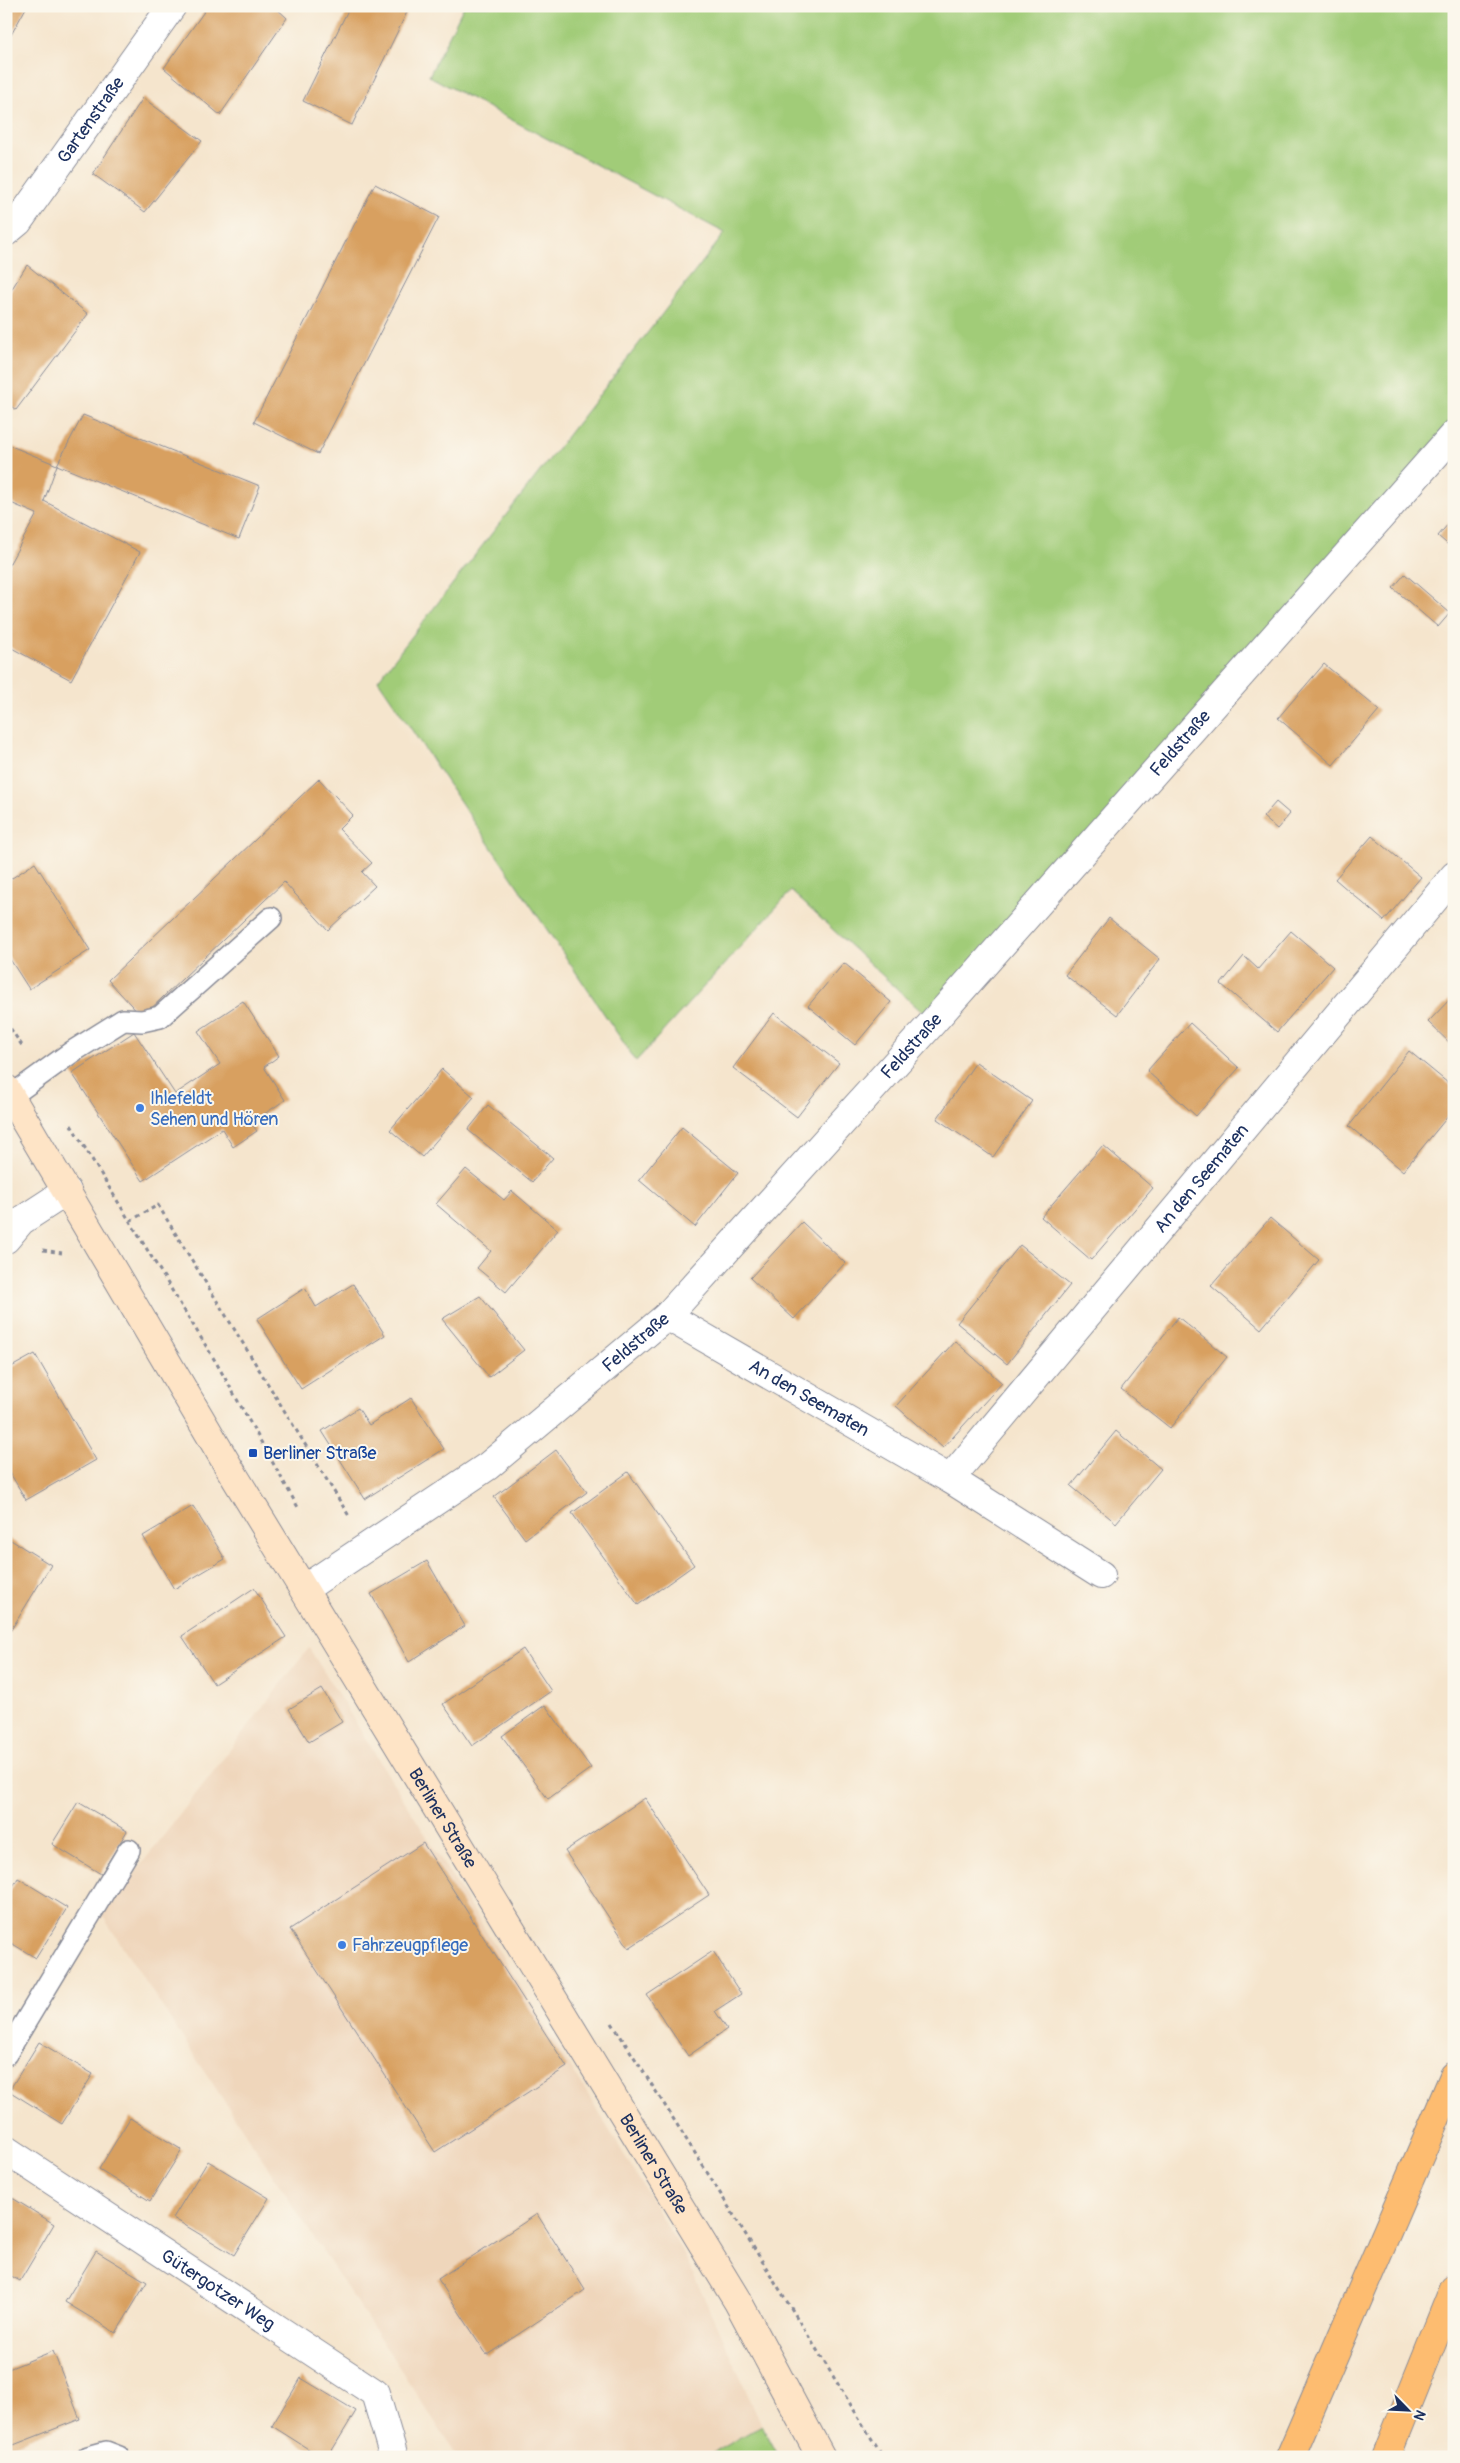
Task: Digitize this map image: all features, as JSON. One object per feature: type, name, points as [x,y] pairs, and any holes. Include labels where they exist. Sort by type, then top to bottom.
[{"type":"highway","points":[[1290,2457],[1454,2076]]},
{"type":"highway","points":[[1386,2457],[1454,2288]]},
{"type":"main road","name":"Berliner Straße","points":[[8,1092],[230,1469],[733,2294],[821,2457]]},
{"type":"street","name":"Gartenstraße","points":[[6,232],[18,222],[172,6]]},
{"type":"street","name":"Feldstraße","points":[[304,1589],[488,1466],[668,1316],[933,1022],[1454,434]]},
{"type":"street","name":"An den Seematen","points":[[950,1479],[1454,876]]},
{"type":"street","points":[[6,1239],[22,1221],[67,1191]]},
{"type":"street","name":"An den Seematen","points":[[668,1316],[950,1479],[1101,1576]]},
{"type":"street","name":"Gütergotzer Weg","points":[[6,2150],[375,2393],[394,2457]]},
{"type":"lane","points":[[8,1092],[123,1020],[142,1021],[160,1017],[271,918]]},
{"type":"lane","points":[[6,2054],[129,1850]]},
{"type":"lane","points":[[88,2457],[106,2452],[119,2457]]},
{"type":"path","points":[[130,1221],[158,1205],[367,1546]]},
{"type":"path","points":[[149,1251],[303,1516]]},
{"type":"path","points":[[686,2136],[713,2183],[883,2457]]},
{"type":"shaded area","points":[[309,1648],[587,2093],[685,2256],[762,2425],[707,2457],[458,2457],[102,1915]]},
{"type":"green space","points":[[464,6],[1454,6],[1454,434],[933,1022],[791,891],[636,1061],[378,680],[725,233],[429,76]]},
{"type":"green space","points":[[762,2425],[779,2457],[707,2457]]},
{"type":"building","points":[[6,6],[27,6],[6,44]]},
{"type":"building","points":[[208,6],[274,6],[287,18],[220,115],[164,68]]},
{"type":"building","points":[[350,6],[410,6],[352,125],[303,101]]},
{"type":"building","points":[[143,98],[202,141],[145,212],[93,174]]},
{"type":"building","points":[[375,184],[439,217],[318,454],[254,422]]},
{"type":"building","points":[[27,265],[88,314],[16,410],[6,402],[6,298]]},
{"type":"building","points":[[83,415],[260,486],[239,539],[57,465]]},
{"type":"building","points":[[6,444],[57,465],[44,501],[140,552],[71,680],[6,645],[6,570],[37,514],[6,501]]},
{"type":"building","points":[[1454,517],[1454,550],[1438,536]]},
{"type":"building","points":[[1405,574],[1450,613],[1438,627],[1393,588]]},
{"type":"building","points":[[1324,664],[1379,710],[1333,765],[1278,718]]},
{"type":"building","points":[[319,779],[353,815],[339,829],[372,863],[362,872],[375,886],[328,930],[284,882],[142,1017],[108,980]]},
{"type":"building","points":[[1276,802],[1290,814],[1277,829],[1263,817]]},
{"type":"building","points":[[1372,836],[1421,877],[1384,921],[1335,879]]},
{"type":"building","points":[[35,863],[90,950],[29,989],[6,953],[6,882]]},
{"type":"building","points":[[1109,918],[1160,959],[1117,1015],[1065,975]]},
{"type":"building","points":[[1291,931],[1333,967],[1277,1032],[1221,984],[1244,956],[1258,969]]},
{"type":"building","points":[[844,963],[891,1002],[855,1045],[808,1006]]},
{"type":"building","points":[[1454,995],[1454,1047],[1428,1022]]},
{"type":"building","points":[[243,1001],[279,1056],[264,1067],[285,1100],[251,1123],[257,1131],[233,1147],[222,1129],[143,1181],[72,1073],[134,1032],[175,1094],[220,1064],[198,1031]]},
{"type":"building","points":[[774,1013],[839,1063],[797,1117],[733,1068]]},
{"type":"building","points":[[1190,1023],[1239,1068],[1196,1116],[1147,1071]]},
{"type":"building","points":[[1409,1051],[1454,1088],[1454,1109],[1403,1171],[1349,1126]]},
{"type":"building","points":[[976,1062],[1032,1101],[993,1157],[937,1119]]},
{"type":"building","points":[[442,1069],[474,1097],[422,1157],[390,1130]]},
{"type":"building","points":[[488,1105],[553,1158],[532,1182],[468,1130]]},
{"type":"building","points":[[682,1127],[738,1173],[695,1227],[639,1180]]},
{"type":"building","points":[[1103,1145],[1153,1188],[1091,1260],[1041,1217]]},
{"type":"building","points":[[466,1169],[504,1200],[512,1191],[558,1230],[506,1292],[477,1268],[491,1251],[436,1204]]},
{"type":"building","points":[[1270,1218],[1319,1260],[1261,1329],[1211,1286]]},
{"type":"building","points":[[802,1222],[845,1263],[794,1319],[750,1278]]},
{"type":"building","points":[[1020,1245],[1070,1285],[1007,1364],[957,1323]]},
{"type":"building","points":[[353,1284],[385,1335],[301,1389],[257,1319],[305,1288],[316,1307]]},
{"type":"building","points":[[480,1296],[524,1350],[489,1377],[442,1319]]},
{"type":"building","points":[[1178,1317],[1227,1357],[1170,1428],[1121,1389]]},
{"type":"building","points":[[955,1341],[1002,1383],[943,1448],[896,1406]]},
{"type":"building","points":[[35,1354],[96,1460],[26,1500],[6,1466],[6,1370]]},
{"type":"building","points":[[411,1398],[444,1449],[365,1499],[322,1431],[358,1408],[369,1425]]},
{"type":"building","points":[[1116,1431],[1161,1469],[1116,1523],[1071,1486]]},
{"type":"building","points":[[556,1450],[587,1492],[525,1539],[494,1497]]},
{"type":"building","points":[[628,1472],[694,1565],[638,1605],[572,1513]]},
{"type":"building","points":[[193,1506],[225,1559],[174,1589],[143,1536]]},
{"type":"building","points":[[6,1537],[51,1565],[6,1638]]},
{"type":"building","points":[[427,1561],[465,1626],[409,1662],[371,1594]]},
{"type":"building","points":[[254,1588],[286,1637],[214,1684],[182,1636]]},
{"type":"building","points":[[523,1649],[551,1691],[472,1746],[443,1704]]},
{"type":"building","points":[[322,1689],[342,1722],[309,1742],[289,1709]]},
{"type":"building","points":[[545,1705],[591,1768],[548,1799],[502,1736]]},
{"type":"building","points":[[645,1798],[709,1895],[629,1948],[565,1851]]},
{"type":"building","points":[[78,1802],[127,1831],[101,1874],[52,1844]]},
{"type":"building","points":[[423,1843],[567,2067],[435,2152],[290,1929]]},
{"type":"building","points":[[18,1878],[67,1908],[36,1958],[6,1940],[6,1898]]},
{"type":"building","points":[[713,1951],[741,1994],[715,2011],[727,2029],[688,2056],[647,1995]]},
{"type":"building","points":[[39,2042],[93,2074],[62,2124],[9,2091]]},
{"type":"building","points":[[130,2118],[182,2150],[150,2201],[99,2169]]},
{"type":"building","points":[[208,2161],[269,2198],[234,2255],[173,2218]]},
{"type":"building","points":[[6,2194],[54,2224],[20,2281],[6,2273]]},
{"type":"building","points":[[537,2214],[585,2290],[487,2355],[438,2279]]},
{"type":"building","points":[[96,2251],[147,2282],[116,2333],[65,2302]]},
{"type":"building","points":[[53,2351],[80,2419],[11,2446],[6,2434],[6,2370]]},
{"type":"building","points":[[301,2378],[356,2411],[328,2457],[321,2457],[272,2426]]},
{"type":"place","name":"Ihlefeldt Sehen und Hören","points":[[140,1108]]},
{"type":"place","name":"Berliner Straße","points":[[253,1453]]},
{"type":"place","name":"Fahrzeugpflege","points":[[342,1945]]}]
